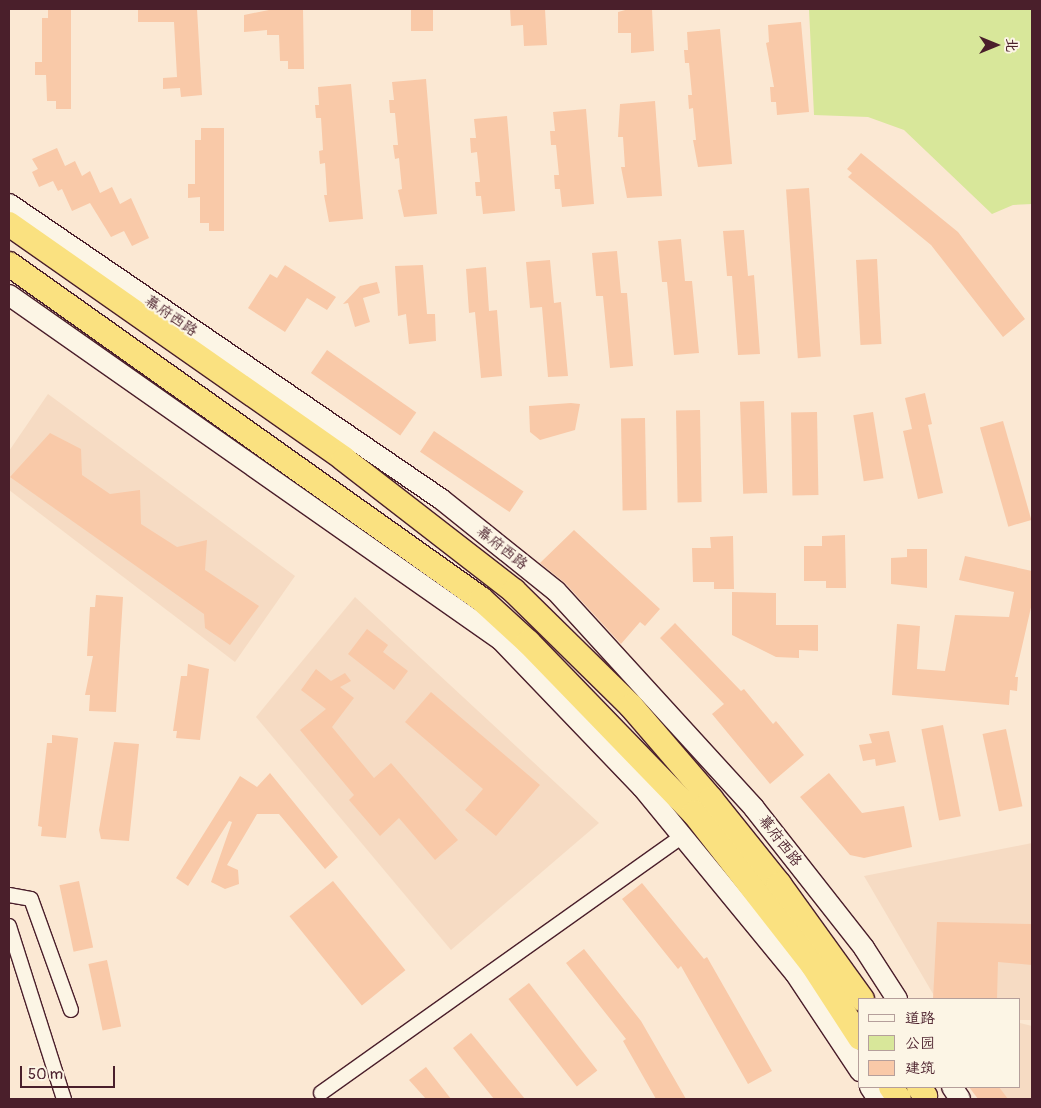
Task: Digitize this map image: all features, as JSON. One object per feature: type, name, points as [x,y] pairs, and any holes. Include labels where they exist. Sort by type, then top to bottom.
[{"type":"highway","name":"幕府西路","points":[[9,224],[344,459],[514,592],[630,706],[711,799],[779,884],[861,998]]},
{"type":"highway","points":[[9,264],[480,599],[528,642],[694,813],[812,964],[858,1035]]},
{"type":"highway","points":[[892,1088],[899,1099]]},
{"type":"main road","name":"幕府西路","points":[[9,204],[441,499],[556,591],[754,808],[864,948],[896,998]]},
{"type":"main road","points":[[9,295],[501,640],[642,787],[795,973],[858,1068]]},
{"type":"main road","points":[[871,1088],[878,1099]]},
{"type":"main road","points":[[953,1088],[960,1099]]},
{"type":"street","points":[[321,1093],[682,836]]},
{"type":"street","points":[[9,895],[31,899],[72,1010]]},
{"type":"street","points":[[9,926],[64,1099]]},
{"type":"shaded area","points":[[48,394],[295,576],[235,662],[9,490],[9,451]]},
{"type":"shaded area","points":[[355,597],[599,823],[451,950],[256,717]]},
{"type":"shaded area","points":[[1032,843],[1032,1020],[1021,1020],[1021,998],[935,998],[864,876]]},
{"type":"shaded area","points":[[1021,1023],[1032,1026],[1032,1099],[995,1099],[989,1088],[1021,1088]]},
{"type":"green space","points":[[809,9],[1032,9],[1032,204],[1013,205],[992,214],[904,130],[868,117],[814,115]]},
{"type":"building","points":[[48,9],[71,9],[71,109],[56,109],[56,101],[47,101],[46,75],[35,75],[35,62],[42,62],[42,18],[48,18]]},
{"type":"building","points":[[138,9],[197,9],[202,95],[181,97],[180,88],[163,89],[163,78],[177,77],[174,22],[138,22]]},
{"type":"building","points":[[274,9],[303,9],[304,69],[288,69],[288,61],[280,61],[279,35],[267,35],[267,30],[244,32],[244,15]]},
{"type":"building","points":[[411,9],[433,9],[433,31],[411,31]]},
{"type":"building","points":[[510,9],[545,9],[547,45],[524,46],[523,25],[511,26]]},
{"type":"building","points":[[629,9],[652,9],[654,51],[631,53],[631,33],[618,33],[618,12]]},
{"type":"building","points":[[801,22],[809,112],[777,115],[776,102],[771,102],[770,87],[774,87],[766,43],[769,42],[768,25]]},
{"type":"building","points":[[720,29],[732,164],[698,167],[693,140],[696,140],[693,108],[689,109],[688,95],[692,95],[689,63],[685,63],[684,50],[688,50],[687,32]]},
{"type":"building","points":[[426,79],[437,214],[404,217],[398,190],[402,189],[399,158],[395,159],[393,145],[398,145],[395,113],[390,113],[389,100],[394,100],[392,82]]},
{"type":"building","points":[[351,84],[363,219],[329,222],[324,195],[327,195],[325,163],[320,164],[319,151],[323,150],[321,118],[316,118],[315,105],[319,105],[318,87]]},
{"type":"building","points":[[655,101],[662,196],[627,198],[621,167],[625,167],[623,137],[618,137],[620,104]]},
{"type":"building","points":[[586,109],[594,204],[562,207],[560,189],[555,189],[554,175],[559,175],[556,145],[551,145],[550,131],[555,131],[553,112]]},
{"type":"building","points":[[507,116],[515,211],[483,214],[481,196],[476,196],[475,182],[480,182],[477,152],[471,153],[470,138],[476,138],[474,119]]},
{"type":"building","points":[[201,128],[224,128],[224,231],[209,231],[209,223],[200,223],[200,197],[188,198],[188,184],[195,184],[195,140],[201,140]]},
{"type":"building","points":[[57,148],[65,166],[75,161],[82,176],[90,171],[100,193],[112,187],[120,204],[131,198],[149,238],[132,246],[124,231],[111,237],[90,203],[72,211],[62,189],[58,191],[53,181],[39,187],[32,172],[38,169],[32,159]]},
{"type":"building","points":[[861,153],[958,232],[1025,319],[1003,337],[931,245],[848,177],[852,173],[847,169]]},
{"type":"building","points":[[809,188],[821,357],[798,358],[786,190]]},
{"type":"building","points":[[744,230],[748,276],[754,275],[760,354],[738,355],[732,276],[727,276],[723,231]]},
{"type":"building","points":[[681,239],[685,281],[692,281],[699,353],[674,355],[667,282],[662,282],[658,241]]},
{"type":"building","points":[[617,251],[621,293],[627,293],[633,366],[610,368],[603,296],[596,296],[592,253]]},
{"type":"building","points":[[877,259],[881,344],[860,345],[856,260]]},
{"type":"building","points":[[550,260],[554,303],[561,302],[568,376],[548,377],[542,307],[530,308],[526,262]]},
{"type":"building","points":[[285,265],[336,297],[327,310],[307,298],[285,332],[248,308],[270,274],[277,278]]},
{"type":"building","points":[[423,265],[427,314],[435,314],[436,341],[409,344],[406,314],[398,316],[395,266]]},
{"type":"building","points":[[486,267],[489,311],[497,310],[502,376],[481,378],[475,312],[469,313],[466,269]]},
{"type":"building","points":[[377,282],[380,293],[363,298],[370,322],[355,327],[348,303],[343,304],[360,286]]},
{"type":"building","points":[[327,350],[416,413],[400,435],[311,373]]},
{"type":"building","points":[[925,393],[932,424],[928,425],[943,493],[918,499],[903,431],[912,429],[905,398]]},
{"type":"building","points":[[764,401],[767,493],[743,494],[740,402]]},
{"type":"building","points":[[580,404],[575,430],[540,440],[530,432],[529,406]]},
{"type":"building","points":[[676,410],[700,410],[702,502],[678,502]]},
{"type":"building","points":[[791,412],[817,412],[818,495],[792,495]]},
{"type":"building","points":[[873,412],[883,478],[864,481],[853,415]]},
{"type":"building","points":[[621,418],[645,418],[647,510],[623,510]]},
{"type":"building","points":[[1003,421],[1031,520],[1008,527],[980,428]]},
{"type":"building","points":[[434,431],[524,491],[510,512],[420,452]]},
{"type":"building","points":[[50,433],[81,449],[82,475],[110,494],[140,490],[141,524],[177,547],[207,540],[205,570],[259,606],[230,645],[205,628],[204,614],[10,477]]},
{"type":"building","points":[[574,530],[660,609],[645,626],[640,622],[621,644],[565,583],[540,563]]},
{"type":"building","points":[[845,535],[846,588],[826,588],[826,581],[804,581],[804,546],[822,546],[822,536]]},
{"type":"building","points":[[733,536],[734,589],[714,589],[714,582],[693,582],[692,548],[711,548],[710,537]]},
{"type":"building","points":[[907,549],[927,549],[927,588],[891,584],[891,558],[907,557]]},
{"type":"building","points":[[965,556],[1032,571],[1032,603],[1015,677],[1018,677],[1017,691],[1010,690],[1009,705],[892,695],[897,624],[920,626],[917,669],[945,671],[955,615],[1009,617],[1014,592],[959,580]]},
{"type":"building","points":[[732,592],[776,593],[776,625],[818,625],[818,651],[799,650],[799,658],[776,657],[732,635]]},
{"type":"building","points":[[96,595],[123,597],[116,712],[89,711],[90,695],[85,695],[93,656],[87,656],[90,607],[95,607]]},
{"type":"building","points":[[675,623],[741,691],[744,689],[773,724],[776,721],[804,755],[770,784],[712,714],[724,704],[660,638]]},
{"type":"building","points":[[367,629],[388,645],[383,652],[408,671],[394,690],[348,654]]},
{"type":"building","points":[[188,664],[209,669],[200,740],[176,738],[177,731],[173,731],[181,676],[187,676]]},
{"type":"building","points":[[316,669],[331,681],[345,673],[351,681],[340,687],[354,698],[332,727],[374,778],[391,763],[458,840],[435,860],[399,818],[380,836],[349,800],[354,795],[300,730],[326,709],[301,690]]},
{"type":"building","points":[[431,692],[540,785],[496,836],[465,810],[483,789],[405,722]]},
{"type":"building","points":[[943,725],[961,816],[939,820],[921,729]]},
{"type":"building","points":[[1006,729],[1022,806],[999,811],[983,734]]},
{"type":"building","points":[[889,731],[896,762],[876,766],[875,759],[863,761],[859,745],[872,743],[869,734]]},
{"type":"building","points":[[52,735],[78,738],[66,838],[41,836],[42,827],[38,826],[47,743],[52,743]]},
{"type":"building","points":[[114,742],[139,744],[129,841],[101,839],[99,830]]},
{"type":"building","points":[[270,773],[338,857],[325,869],[279,814],[257,814],[227,865],[238,870],[239,884],[225,889],[211,882],[232,822],[229,821],[188,886],[176,878],[240,776],[257,787]]},
{"type":"building","points":[[829,773],[862,813],[904,806],[912,847],[864,858],[850,855],[800,797]]},
{"type":"building","points":[[79,881],[93,948],[74,952],[59,885]]},
{"type":"building","points":[[333,881],[405,970],[362,1006],[289,916]]},
{"type":"building","points":[[642,883],[704,959],[707,957],[772,1071],[748,1084],[681,966],[678,969],[622,899]]},
{"type":"building","points":[[937,922],[1032,924],[1032,965],[998,962],[997,998],[933,998]]},
{"type":"building","points":[[584,949],[641,1021],[686,1099],[656,1099],[623,1041],[626,1039],[566,963]]},
{"type":"building","points":[[107,960],[121,1027],[103,1030],[88,964]]},
{"type":"building","points":[[529,983],[597,1070],[577,1086],[509,999]]},
{"type":"building","points":[[471,1033],[525,1099],[494,1099],[453,1048]]},
{"type":"building","points":[[426,1067],[451,1099],[426,1099],[409,1080]]},
{"type":"building","points":[[970,1088],[1000,1088],[1008,1099],[978,1099]]}]
